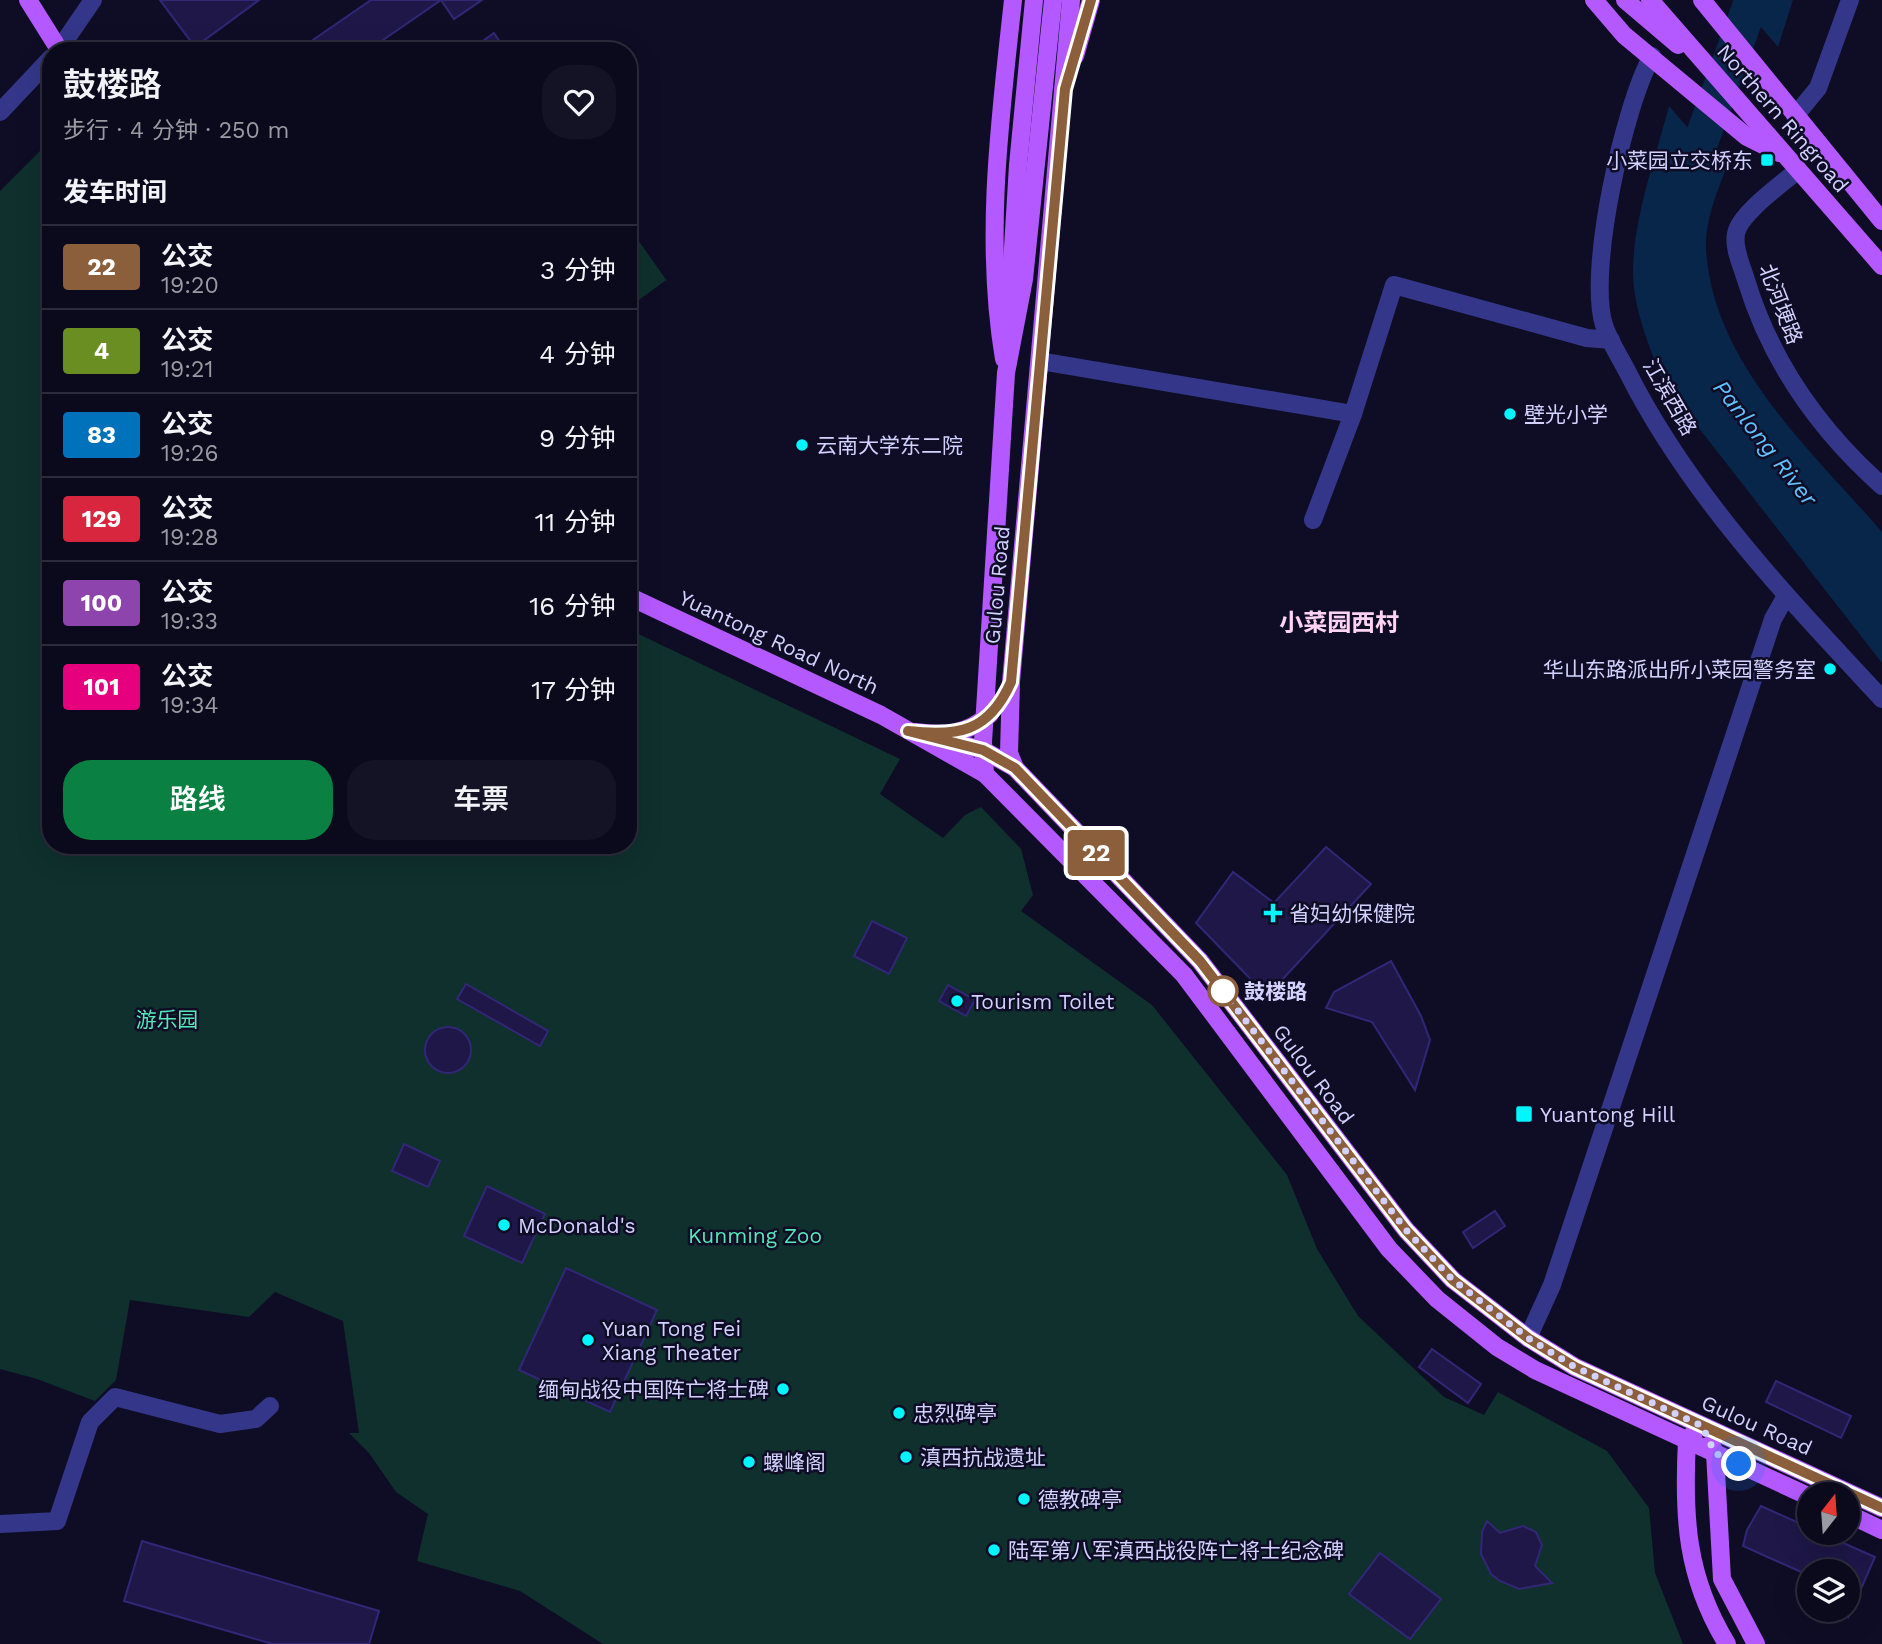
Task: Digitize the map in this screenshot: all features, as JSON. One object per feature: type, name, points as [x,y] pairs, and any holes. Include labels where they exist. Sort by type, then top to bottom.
[{"type":"main road","points":[[28,0],[54,42]]},
{"type":"main road","points":[[1006,373],[995,303],[995,190],[1013,0]]},
{"type":"main road","points":[[1006,373],[1018,165],[1034,0]]},
{"type":"main road","name":"Gulou Road","points":[[1053,0],[1024,279],[1006,373],[983,750],[985,774],[1184,975],[1389,1249],[1437,1299],[1497,1347],[1535,1370],[1797,1491]]},
{"type":"main road","name":"Gulou Road","points":[[1071,0],[1011,682],[1012,761],[1200,961],[1406,1230],[1453,1280],[1528,1338],[1575,1367],[1882,1508]]},
{"type":"main road","points":[[1065,89],[1081,0]]},
{"type":"main road","points":[[1065,89],[1091,0]]},
{"type":"main road","points":[[1594,0],[1624,35],[1754,132]]},
{"type":"main road","points":[[1625,0],[1711,71]]},
{"type":"main road","name":"Northern Ringroad","points":[[1650,0],[1711,71],[1754,132],[1793,164],[1882,266]]},
{"type":"main road","name":"Northern Ringroad","points":[[1702,0],[1882,222]]},
{"type":"main road","name":"Yuantong Road North","points":[[637,600],[908,731],[985,774]]},
{"type":"main road","points":[[908,731],[949,735],[985,719],[997,708],[1011,682]]},
{"type":"main road","name":"Yuantong Road North","points":[[908,731],[983,750],[1012,761]]},
{"type":"main road","points":[[1727,1644],[1713,1620],[1693,1571],[1685,1489],[1687,1440],[1702,1426],[1715,1453],[1722,1579],[1756,1644]]},
{"type":"main road","points":[[1860,1520],[1882,1530]]},
{"type":"street","points":[[64,42],[93,0]]},
{"type":"street","points":[[1795,116],[1818,88],[1850,0]]},
{"type":"street","name":"江滨西路","points":[[1652,56],[1641,76],[1616,163],[1599,272],[1604,324],[1654,424],[1786,596],[1882,699]]},
{"type":"street","points":[[0,112],[42,68]]},
{"type":"street","name":"北河埂路","points":[[1793,164],[1744,218],[1735,233],[1737,249],[1768,342],[1800,397],[1857,464],[1882,486]]},
{"type":"street","points":[[1313,520],[1353,414],[1394,285],[1587,338],[1611,340]]},
{"type":"street","points":[[1040,360],[1353,414]]},
{"type":"street","points":[[1528,1338],[1552,1285],[1714,792],[1773,619],[1786,596]]},
{"type":"street","points":[[0,1524],[57,1521],[90,1422],[115,1397],[220,1424],[256,1419],[270,1406]]},
{"type":"green space","name":"Kunming Zoo","points":[[42,149],[42,854],[637,854],[637,633],[900,759],[880,794],[943,838],[965,815],[981,807],[1021,849],[1033,895],[1021,911],[1152,1005],[1287,1175],[1317,1249],[1358,1316],[1444,1397],[1484,1415],[1498,1392],[1607,1451],[1649,1508],[1655,1573],[1683,1644],[603,1644],[520,1591],[417,1561],[428,1514],[396,1492],[369,1453],[349,1433],[359,1433],[343,1321],[275,1292],[249,1317],[130,1300],[116,1380],[95,1401],[37,1379],[0,1369],[0,191]]},
{"type":"green space","points":[[637,239],[677,295],[666,280],[637,301]]},
{"type":"water","points":[[1738,0],[1793,0],[1778,47]]},
{"type":"water","points":[[1669,106],[1725,171],[1709,219],[1706,248],[1712,290],[1726,330],[1770,403],[1882,532],[1882,663],[1663,382],[1653,356],[1636,302],[1634,254],[1646,190]]},
{"type":"building","points":[[160,0],[259,0],[202,42],[191,42]]},
{"type":"building","points":[[371,0],[441,0],[380,42],[310,42]]},
{"type":"building","points":[[441,0],[482,0],[454,19]]},
{"type":"building","points":[[494,33],[500,42],[482,42]]},
{"type":"building","name":"省妇幼保健院","points":[[1326,847],[1371,884],[1267,996],[1196,923],[1233,872],[1274,903]]},
{"type":"building","points":[[872,921],[907,938],[889,974],[854,956]]},
{"type":"building","points":[[1391,961],[1421,1016],[1430,1040],[1415,1090],[1372,1022],[1326,1008],[1334,992]]},
{"type":"building","points":[[466,984],[548,1031],[540,1046],[457,999]]},
{"type":"building","name":"Tourism Toilet","points":[[948,985],[975,1000],[966,1016],[939,1001]]},
{"type":"building","points":[[448,1027],[457,1028],[464,1034],[470,1041],[470,1059],[464,1066],[457,1072],[448,1073],[439,1072],[432,1066],[426,1059],[425,1050],[426,1041],[432,1034],[439,1028]]},
{"type":"building","points":[[404,1144],[440,1161],[428,1187],[392,1171]]},
{"type":"building","name":"McDonald's","points":[[487,1186],[545,1214],[522,1263],[464,1236]]},
{"type":"building","points":[[1495,1211],[1505,1226],[1473,1248],[1463,1232]]},
{"type":"building","name":"Yuan Tong Fei Xiang Theater","points":[[566,1268],[657,1310],[610,1412],[519,1370]]},
{"type":"building","points":[[1432,1349],[1481,1384],[1468,1403],[1419,1367]]},
{"type":"building","points":[[1776,1381],[1851,1416],[1841,1438],[1766,1402]]},
{"type":"building","points":[[1761,1506],[1797,1522],[1797,1545],[1848,1545],[1875,1557],[1860,1591],[1860,1559],[1797,1559],[1797,1570],[1743,1546],[1747,1530]]},
{"type":"building","points":[[1487,1521],[1500,1533],[1523,1526],[1536,1532],[1542,1545],[1535,1566],[1552,1583],[1519,1589],[1491,1574],[1481,1554],[1482,1532]]},
{"type":"building","points":[[142,1541],[379,1611],[369,1644],[273,1644],[124,1601]]},
{"type":"building","points":[[1380,1553],[1441,1599],[1410,1639],[1349,1594]]},
{"type":"waterway","name":"Panlong River","points":[[1689,189],[1695,158],[1752,0]]},
{"type":"bus line","name":"22","points":[[1091,0],[1065,89],[1011,682],[997,708],[985,719],[962,732],[949,735],[908,731],[983,750],[1015,768],[1200,961],[1406,1230],[1453,1280],[1528,1338],[1575,1367],[1882,1508]]},
{"type":"place","name":"小菜园立交桥东","points":[[1767,160]]},
{"type":"place","name":"壁光小学","points":[[1510,414]]},
{"type":"place","name":"云南大学东二院","points":[[802,445]]},
{"type":"place","name":"华山东路派出所小菜园警务室","points":[[1830,669]]},
{"type":"place","name":"省妇幼保健院","points":[[1273,913]]},
{"type":"place","name":"鼓楼路","points":[[1223,991]]},
{"type":"place","name":"Tourism Toilet","points":[[957,1001]]},
{"type":"place","name":"Yuantong Hill","points":[[1524,1114]]},
{"type":"place","name":"McDonald's","points":[[504,1225]]},
{"type":"place","name":"Yuan Tong Fei Xiang Theater","points":[[588,1340]]},
{"type":"place","name":"缅甸战役中国阵亡将士碑","points":[[783,1389]]},
{"type":"place","name":"忠烈碑亭","points":[[899,1413]]},
{"type":"place","name":"滇西抗战遗址","points":[[906,1457]]},
{"type":"place","name":"螺峰阁","points":[[749,1462]]},
{"type":"place","name":"德教碑亭","points":[[1024,1499]]},
{"type":"place","name":"陆军第八军滇西战役阵亡将士纪念碑","points":[[994,1550]]},
{"type":"district","name":"小菜园西村","points":[[1339,623]]},
{"type":"route","points":[[1223,991],[1406,1230],[1453,1280],[1528,1338],[1575,1367],[1702,1426],[1715,1453],[1739,1464]]},
{"type":"park label","name":"游乐园","points":[[167,1019]]}]
